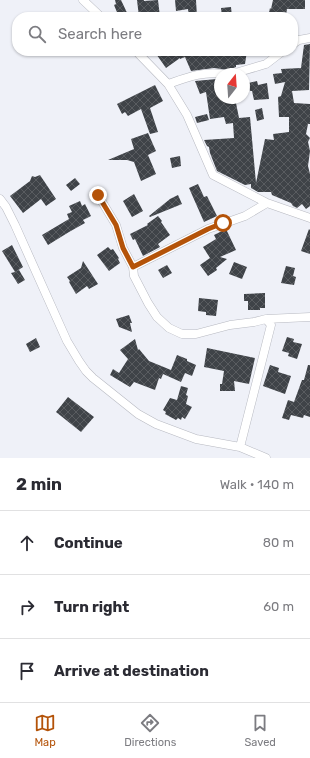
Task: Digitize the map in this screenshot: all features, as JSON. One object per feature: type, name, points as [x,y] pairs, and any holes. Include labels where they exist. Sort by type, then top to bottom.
[{"type":"street","points":[[83,0],[96,12]]},
{"type":"street","points":[[298,40],[310,38]]},
{"type":"street","points":[[141,56],[168,84],[187,115],[213,175],[267,203],[310,218]]},
{"type":"street","points":[[250,69],[266,64],[276,56]]},
{"type":"street","points":[[168,84],[190,76],[214,74]]},
{"type":"street","points":[[98,195],[116,225],[123,248],[133,267],[134,276],[156,317],[169,328],[182,334],[196,334],[230,325],[254,322],[266,318],[310,317]]},
{"type":"street","points":[[0,199],[6,207],[18,232],[67,341],[86,371],[138,414],[156,424],[196,439],[240,447],[266,458]]},
{"type":"street","points":[[133,267],[208,229],[245,216],[267,203]]},
{"type":"street","points":[[240,447],[270,325],[266,318]]},
{"type":"building","points":[[115,0],[121,0],[127,12],[117,12],[114,5],[116,4]]},
{"type":"building","points":[[137,0],[158,0],[159,12],[138,12]]},
{"type":"building","points":[[175,0],[196,0],[197,12],[188,12],[188,9],[176,11]]},
{"type":"building","points":[[273,0],[305,0],[305,9],[287,9],[286,12],[269,12],[270,8],[271,9]]},
{"type":"building","points":[[231,7],[232,12],[221,12],[221,8]]},
{"type":"building","points":[[310,44],[309,90],[292,91],[294,103],[310,104],[310,124],[308,124],[306,134],[310,138],[308,142],[310,151],[308,166],[310,174],[310,206],[306,209],[302,204],[297,208],[291,203],[272,195],[271,192],[258,192],[251,188],[251,184],[245,185],[217,171],[209,147],[204,140],[234,138],[233,123],[226,124],[224,117],[210,119],[206,92],[200,94],[195,81],[214,79],[214,104],[236,104],[239,118],[250,117],[256,183],[265,139],[274,140],[273,134],[289,132],[289,117],[279,117],[278,97],[281,96],[285,82],[275,84],[273,74],[282,73],[281,69],[301,68],[304,45]]},
{"type":"building","points":[[158,56],[246,56],[245,64],[236,65],[236,67],[233,68],[214,68],[191,71],[185,57],[180,58],[166,68]]},
{"type":"building","points":[[257,81],[258,85],[267,83],[269,99],[254,100],[252,91],[250,91],[250,83]]},
{"type":"building","points":[[155,85],[163,101],[150,108],[158,132],[150,134],[141,109],[128,116],[125,112],[122,114],[117,104]]},
{"type":"building","points":[[262,108],[264,119],[257,121],[255,110]]},
{"type":"building","points":[[207,114],[209,120],[197,123],[195,117]]},
{"type":"building","points":[[148,133],[156,151],[148,155],[156,174],[141,181],[134,162],[127,160],[108,160],[134,149],[131,139]]},
{"type":"building","points":[[180,156],[181,166],[172,168],[170,158]]},
{"type":"building","points":[[40,175],[56,199],[46,206],[41,199],[23,213],[10,196],[30,181],[32,176],[35,177]]},
{"type":"building","points":[[75,178],[80,184],[71,191],[66,185]]},
{"type":"building","points":[[198,184],[204,197],[207,196],[217,216],[204,222],[189,188]]},
{"type":"building","points":[[134,194],[143,211],[132,217],[123,201]]},
{"type":"building","points":[[178,195],[182,204],[150,217],[149,216],[170,199]]},
{"type":"building","points":[[80,201],[82,206],[85,204],[91,216],[83,220],[85,223],[48,245],[42,235],[69,219],[67,214],[72,212],[69,206]]},
{"type":"building","points":[[158,216],[170,235],[158,244],[160,247],[143,256],[135,239],[133,240],[130,234],[148,225],[147,224]]},
{"type":"building","points":[[226,229],[236,250],[220,257],[227,259],[216,268],[217,270],[208,276],[200,265],[210,258],[203,247],[216,239],[214,235]]},
{"type":"building","points":[[309,229],[310,230],[310,254],[301,251]]},
{"type":"building","points":[[12,245],[23,267],[17,271],[19,270],[25,280],[18,284],[11,273],[15,272],[2,251]]},
{"type":"building","points":[[108,247],[111,250],[113,249],[119,258],[120,263],[109,271],[97,255]]},
{"type":"building","points":[[83,261],[98,284],[89,289],[87,286],[76,294],[67,277],[81,268]]},
{"type":"building","points":[[234,262],[247,267],[242,279],[229,274]]},
{"type":"building","points":[[167,265],[172,273],[163,278],[158,270]]},
{"type":"building","points":[[286,266],[295,268],[293,276],[296,277],[294,285],[281,283]]},
{"type":"building","points":[[265,293],[265,308],[260,308],[260,310],[248,310],[248,301],[244,301],[244,294]]},
{"type":"building","points":[[199,298],[218,300],[216,316],[206,315],[206,312],[198,311]]},
{"type":"building","points":[[129,315],[132,323],[130,323],[132,332],[119,327],[116,319]]},
{"type":"building","points":[[287,337],[294,339],[293,342],[302,344],[297,359],[288,356],[289,353],[282,351]]},
{"type":"building","points":[[36,338],[40,347],[30,352],[26,344]]},
{"type":"building","points":[[135,339],[138,350],[139,349],[149,361],[171,370],[177,355],[187,359],[187,361],[196,365],[192,376],[185,373],[181,382],[163,374],[161,379],[159,378],[155,390],[134,382],[130,387],[110,375],[113,369],[119,373],[128,359],[120,350]]},
{"type":"building","points":[[207,348],[255,358],[249,384],[234,381],[235,391],[220,391],[220,384],[222,384],[224,371],[204,367]]},
{"type":"building","points":[[270,365],[279,368],[278,372],[291,376],[285,394],[263,386]]},
{"type":"building","points":[[308,365],[310,365],[310,417],[304,415],[303,418],[291,415],[289,420],[282,418],[288,400],[294,402],[302,380],[304,380]]},
{"type":"building","points":[[181,386],[188,388],[186,404],[192,407],[185,419],[182,417],[181,420],[178,418],[176,420],[165,414],[166,412],[163,410],[170,398],[177,400]]},
{"type":"building","points":[[68,397],[94,417],[81,432],[56,412]]},
{"type":"route","points":[[98,195],[116,225],[123,248],[133,267],[223,223]]}]
